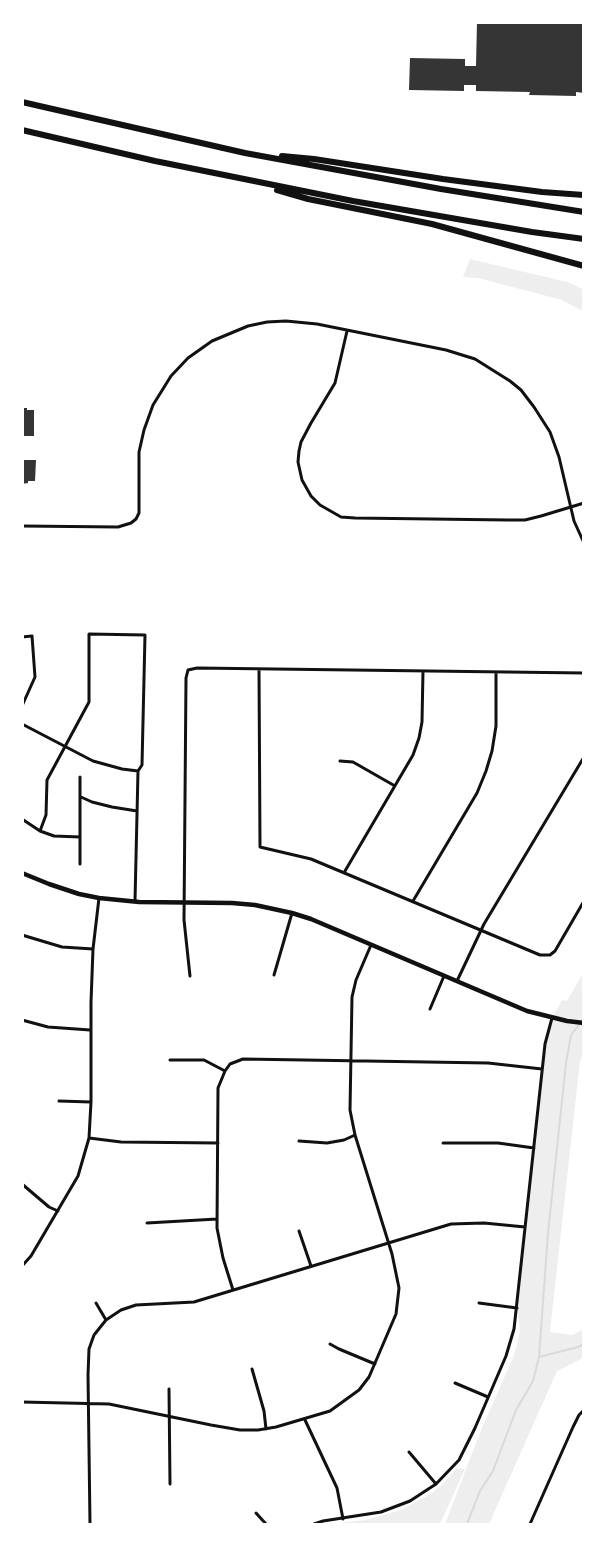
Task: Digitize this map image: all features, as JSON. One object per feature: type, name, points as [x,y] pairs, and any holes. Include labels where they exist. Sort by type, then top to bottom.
[{"type":"highway","points":[[22,102],[245,153],[441,189],[584,212]]},
{"type":"highway","points":[[22,130],[240,179],[434,216],[584,239]]},
{"type":"highway","points":[[245,153],[314,159],[443,180],[584,195]]},
{"type":"highway","points":[[240,179],[308,199],[432,224],[584,266]]},
{"type":"main road","points":[[22,873],[79,894],[100,898],[255,905],[292,913],[371,944],[527,1012],[584,1023]]},
{"type":"street","points":[[22,526],[118,527],[132,523],[139,513],[139,452],[148,416],[159,394],[178,368],[188,358],[212,341],[243,328],[268,322],[303,322],[446,350],[486,365],[510,381],[521,390],[550,432],[559,458],[570,506],[584,543]]},
{"type":"street","points":[[348,331],[335,383],[311,423],[301,442],[299,451],[298,462],[302,480],[311,496],[320,505],[341,517],[525,520],[584,503]]},
{"type":"street","points":[[40,831],[46,815],[47,780],[90,702],[90,634],[145,635],[142,765],[138,772],[135,901]]},
{"type":"street","points":[[22,637],[32,636],[35,677],[22,706]]},
{"type":"street","points":[[190,976],[185,936],[184,902],[186,678],[188,670],[197,668],[584,673]]},
{"type":"street","points":[[260,669],[260,847],[312,859],[540,955],[550,955],[555,950],[584,901]]},
{"type":"street","points":[[345,872],[413,755],[420,738],[423,671]]},
{"type":"street","points":[[413,901],[477,793],[486,771],[492,751],[496,726],[496,672]]},
{"type":"street","points":[[22,724],[106,766],[138,772]]},
{"type":"street","points":[[457,981],[481,931],[584,758]]},
{"type":"street","points":[[340,761],[353,762],[395,786]]},
{"type":"street","points":[[80,777],[80,864]]},
{"type":"street","points":[[81,796],[92,802],[137,811]]},
{"type":"street","points":[[22,819],[40,831],[54,836],[80,837]]},
{"type":"street","points":[[22,1266],[31,1256],[78,1176],[89,1138],[93,950],[100,898]]},
{"type":"street","points":[[274,975],[292,913]]},
{"type":"street","points":[[22,935],[62,947],[93,950]]},
{"type":"street","points":[[22,1402],[109,1404],[240,1430],[266,1429],[305,1420],[330,1411],[359,1390],[369,1378],[396,1314],[399,1288],[392,1254],[355,1136],[350,1110],[352,997],[356,980],[371,944]]},
{"type":"street","points":[[430,1009],[444,976]]},
{"type":"street","points":[[314,1524],[364,1516],[397,1507],[436,1484],[459,1460],[506,1356],[514,1329],[545,1044],[552,1018]]},
{"type":"street","points":[[22,1020],[48,1027],[90,1030]]},
{"type":"street","points":[[233,1290],[219,1244],[217,1219],[218,1088],[230,1064],[243,1059],[488,1063],[542,1069]]},
{"type":"street","points":[[170,1060],[204,1060],[225,1072]]},
{"type":"street","points":[[59,1100],[91,1102]]},
{"type":"street","points":[[299,1142],[327,1143],[355,1136]]},
{"type":"street","points":[[89,1138],[122,1142],[218,1143]]},
{"type":"street","points":[[443,1143],[498,1143],[534,1148]]},
{"type":"street","points":[[22,1184],[49,1207],[58,1211]]},
{"type":"street","points":[[147,1223],[217,1219]]},
{"type":"street","points":[[90,1524],[89,1349],[94,1335],[106,1320],[121,1310],[136,1305],[194,1302],[430,1230],[466,1223],[525,1227]]},
{"type":"street","points":[[299,1231],[311,1266]]},
{"type":"street","points":[[96,1303],[106,1320]]},
{"type":"street","points":[[479,1303],[516,1308]]},
{"type":"street","points":[[330,1344],[375,1364]]},
{"type":"street","points":[[252,1370],[264,1411],[266,1429]]},
{"type":"street","points":[[455,1383],[488,1397]]},
{"type":"street","points":[[169,1389],[170,1484]]},
{"type":"street","points":[[530,1524],[579,1416],[584,1410]]},
{"type":"street","points":[[305,1420],[337,1488],[343,1519]]},
{"type":"street","points":[[409,1452],[436,1484]]},
{"type":"street","points":[[256,1513],[266,1524]]},
{"type":"shaded area","points":[[470,259],[567,282],[583,289],[583,311],[562,300],[478,278],[463,277]]},
{"type":"shaded area","points":[[583,973],[583,1055],[580,1061],[550,1332],[573,1335],[583,1329],[583,1358],[557,1371],[489,1524],[445,1524],[517,1344],[520,1331],[517,1308],[545,1044],[552,1018],[562,1000],[567,1001]]},
{"type":"shaded area","points":[[456,1468],[465,1469],[440,1524],[331,1524],[365,1520],[401,1510],[432,1493],[446,1481]]},
{"type":"building","points":[[477,22],[584,22],[584,93],[576,92],[576,96],[529,95],[530,92],[476,91],[476,85],[464,85],[464,91],[409,90],[410,58],[465,59],[465,66],[476,66]]},
{"type":"building","points":[[22,408],[34,410],[34,436],[22,436]]},
{"type":"building","points":[[22,460],[36,460],[35,481],[28,481],[28,483],[22,484]]},
{"type":"waterway","points":[[467,1524],[480,1491],[493,1471],[516,1410],[533,1381],[539,1357],[548,1233],[566,1063],[571,1035],[584,1018]]},
{"type":"waterway","points":[[539,1357],[584,1344]]}]
